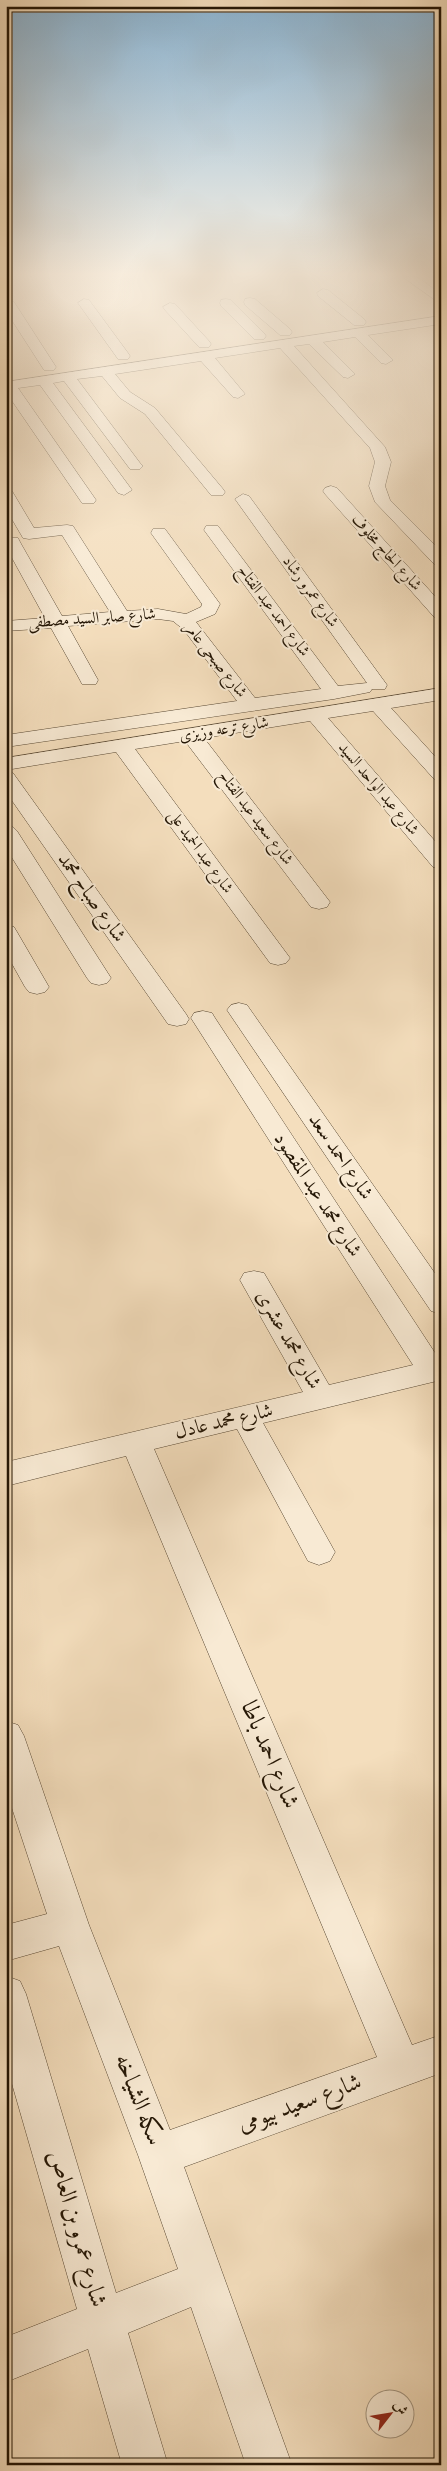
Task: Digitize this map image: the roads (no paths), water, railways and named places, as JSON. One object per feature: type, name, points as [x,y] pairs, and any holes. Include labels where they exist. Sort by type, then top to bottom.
[{"type":"street","points":[[14,392],[88,500]]},
{"type":"street","points":[[59,392],[124,490]]},
{"type":"street","points":[[85,392],[136,466]]},
{"type":"street","points":[[123,392],[150,411],[217,492]]},
{"type":"street","points":[[330,392],[377,447],[383,462],[375,479],[377,491],[383,502],[441,561]]},
{"type":"street","name":"شارع الحاج مخلوف","points":[[331,491],[441,614]]},
{"type":"street","points":[[6,494],[29,534],[66,530],[121,616]]},
{"type":"street","name":"شارع عمرو رشاد","points":[[243,499],[383,690],[441,775]]},
{"type":"street","name":"شارع احمد عبد الفتاح","points":[[212,530],[334,692]]},
{"type":"street","points":[[159,533],[211,604],[210,610],[202,615],[181,618]]},
{"type":"street","points":[[12,542],[89,680]]},
{"type":"street","name":"شارع صابر السيد مصطفى","points":[[8,622],[169,614],[181,618]]},
{"type":"street","name":"شارع صبحى عامر","points":[[181,618],[250,706]]},
{"type":"street","name":"شارع ترعه وزيزى","points":[[6,764],[315,715],[383,690]]},
{"type":"street","name":"شارع ترعه وزيزى","points":[[9,735],[250,706],[334,692],[383,690],[441,694]]},
{"type":"street","name":"شارع عبد الواحد السيد","points":[[315,715],[441,862]]},
{"type":"street","name":"شارع سعيد عبد الفتاح","points":[[192,735],[319,902]]},
{"type":"street","name":"شارع عبد الحميد على","points":[[122,746],[278,958]]},
{"type":"street","name":"شارع صباح محمد","points":[[6,777],[177,1019]]},
{"type":"street","points":[[6,831],[14,856],[99,978]]},
{"type":"street","points":[[6,932],[37,987]]},
{"type":"street","name":"شارع احمد سعد","points":[[239,1010],[441,1304]]},
{"type":"street","name":"شارع محمد عبد المقصود","points":[[203,1018],[436,1371]]},
{"type":"street","name":"شارع محمد عشرى","points":[[254,1280],[322,1399]]},
{"type":"street","name":"شارع محمد عادل","points":[[6,1474],[436,1371]]},
{"type":"street","points":[[245,1417],[319,1552]]},
{"type":"street","name":"شارع احمد باطا","points":[[136,1443],[402,2068]]},
{"type":"street","name":"سكه الشياخه","points":[[7,1742],[70,1925],[159,2155],[202,2281],[269,2465]]},
{"type":"street","points":[[6,1943],[70,1925]]},
{"type":"street","name":"شارع عمرو بن العاص","points":[[6,1994],[132,2310],[145,2465]]},
{"type":"street","name":"شارع سعيد بيومى","points":[[159,2155],[441,2054]]},
{"type":"street","points":[[6,2360],[202,2281]]}]
